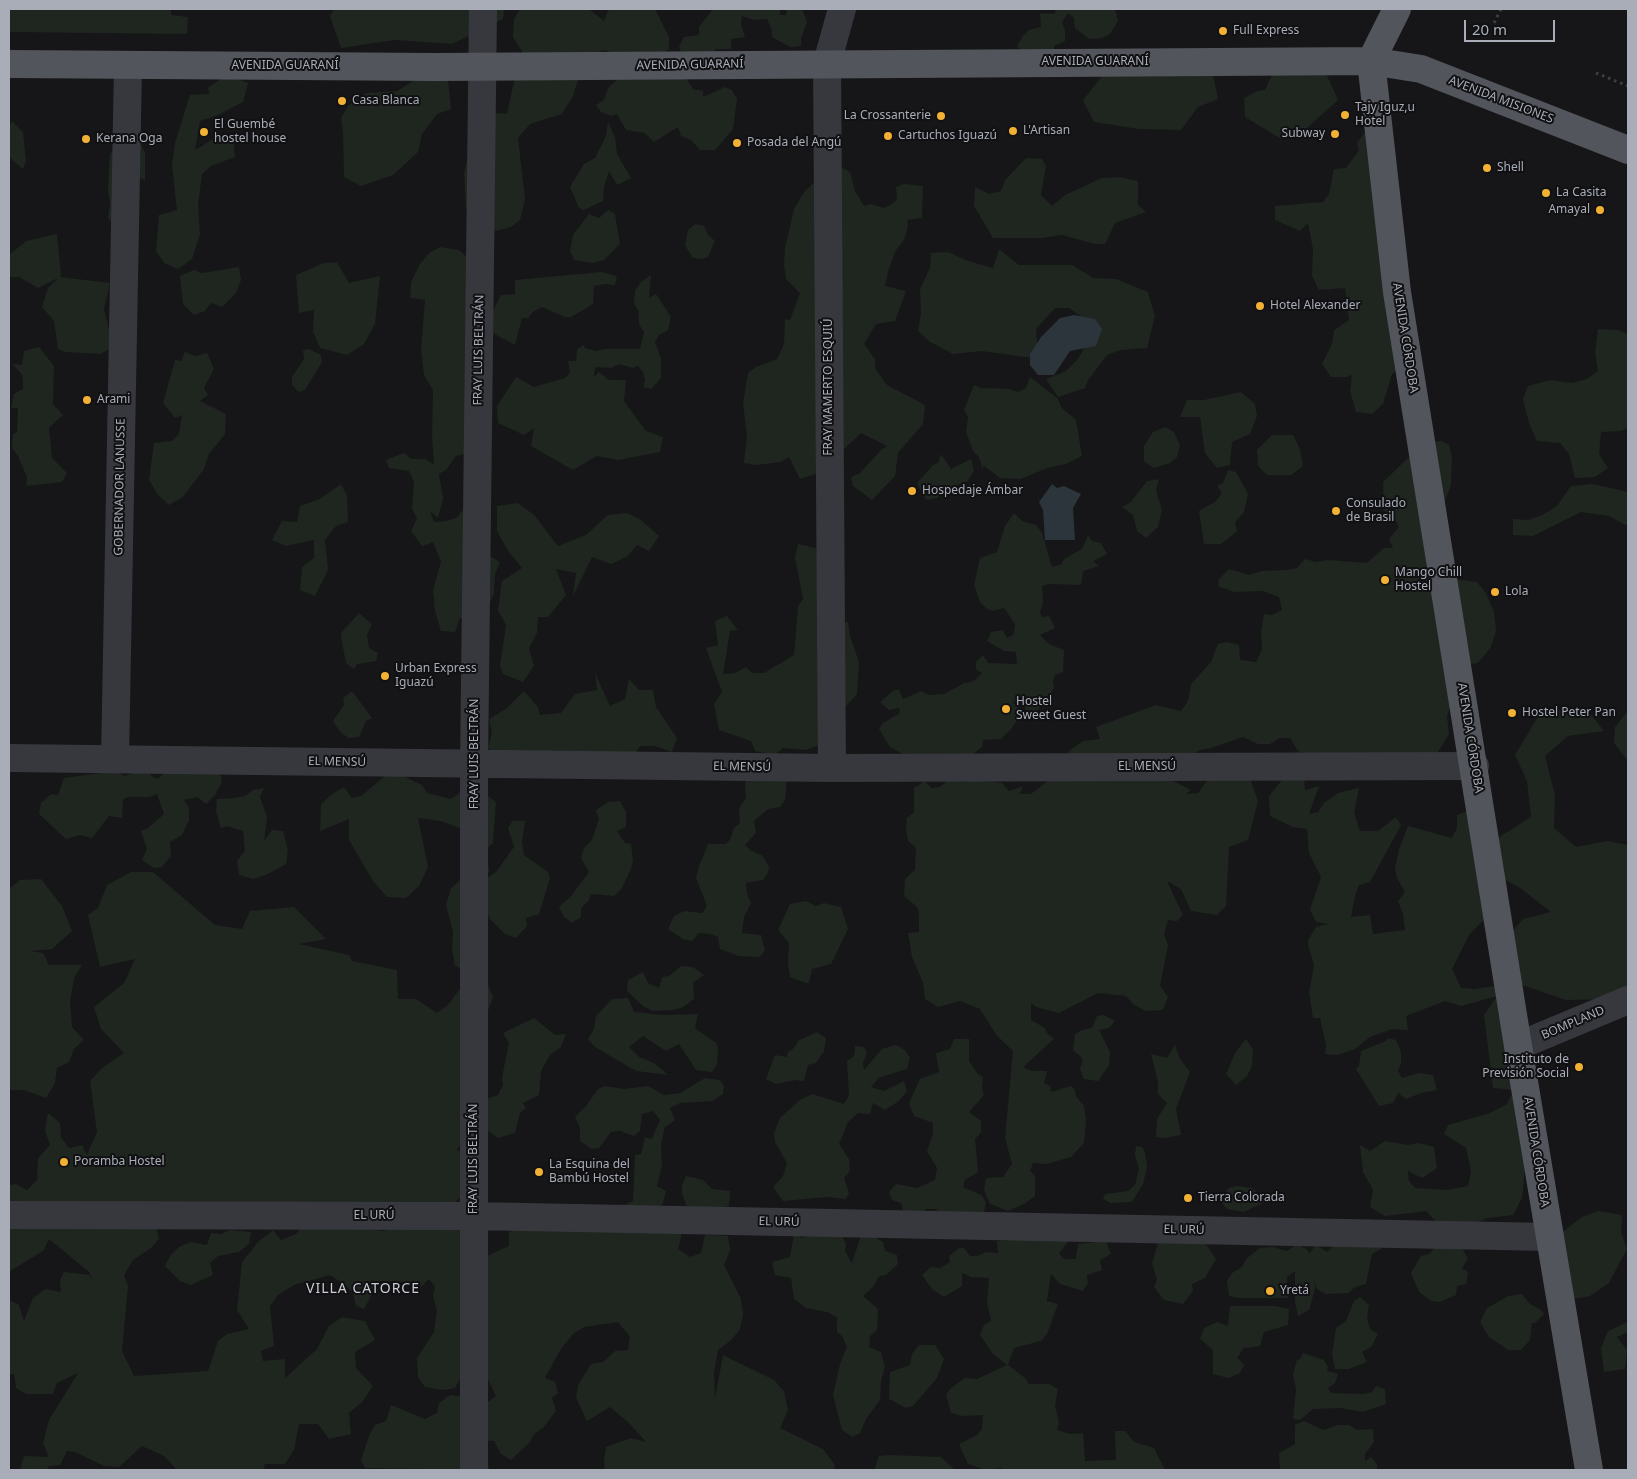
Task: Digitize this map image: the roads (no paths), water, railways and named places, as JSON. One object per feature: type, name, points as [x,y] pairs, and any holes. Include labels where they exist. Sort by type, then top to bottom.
[{"type":"main road","points":[[1371,61],[1397,9]]},
{"type":"main road","name":"AVENIDA GUARANÍ","points":[[9,64],[482,66],[1371,61]]},
{"type":"main road","name":"AVENIDA MISIONES","points":[[1371,61],[1420,69],[1626,143]]},
{"type":"main road","name":"AVENIDA CÓRDOBA","points":[[1371,61],[1397,292],[1475,766],[1518,1046],[1589,1470]]},
{"type":"street","name":"FRAY LUIS BELTRÁN","points":[[474,1470],[474,765],[483,9]]},
{"type":"street","name":"FRAY MAMERTO ESQUIÚ","points":[[832,768],[827,63],[842,9]]},
{"type":"street","name":"GOBERNADOR LANUSSE","points":[[115,759],[128,66]]},
{"type":"street","name":"EL MENSÚ","points":[[9,758],[832,768],[1475,766]]},
{"type":"street","name":"BOMPLAND","points":[[1518,1046],[1628,1000]]},
{"type":"street","name":"EL URÚ","points":[[9,1215],[474,1216],[1550,1237]]},
{"type":"place","name":"Full Express","points":[[1223,31]]},
{"type":"place","name":"Casa Blanca","points":[[342,101]]},
{"type":"place","name":"Tajy Iguz,u Hotel","points":[[1345,115]]},
{"type":"place","name":"La Crossanterie","points":[[941,116]]},
{"type":"place","name":"L'Artisan","points":[[1013,131]]},
{"type":"place","name":"El Guembé hostel house","points":[[204,132]]},
{"type":"place","name":"Subway","points":[[1335,134]]},
{"type":"place","name":"Cartuchos Iguazú","points":[[888,136]]},
{"type":"place","name":"Kerana Oga","points":[[86,139]]},
{"type":"place","name":"Posada del Angú","points":[[737,143]]},
{"type":"place","name":"Shell","points":[[1487,168]]},
{"type":"place","name":"La Casita","points":[[1546,193]]},
{"type":"place","name":"Amayal","points":[[1600,210]]},
{"type":"place","name":"Hotel Alexander","points":[[1260,306]]},
{"type":"place","name":"Arami","points":[[87,400]]},
{"type":"place","name":"Hospedaje Ámbar","points":[[912,491]]},
{"type":"place","name":"Consulado de Brasil","points":[[1336,511]]},
{"type":"place","name":"Mango Chill Hostel","points":[[1385,580]]},
{"type":"place","name":"Lola","points":[[1495,592]]},
{"type":"place","name":"Urban Express Iguazú","points":[[385,676]]},
{"type":"place","name":"Hostel Sweet Guest","points":[[1006,709]]},
{"type":"place","name":"Hostel Peter Pan","points":[[1512,713]]},
{"type":"place","name":"Instituto de Previsión Social","points":[[1579,1067]]},
{"type":"place","name":"Poramba Hostel","points":[[64,1162]]},
{"type":"place","name":"La Esquina del Bambú Hostel","points":[[539,1172]]},
{"type":"place","name":"Tierra Colorada","points":[[1188,1198]]},
{"type":"place","name":"Yretá","points":[[1270,1291]]},
{"type":"district","name":"VILLA CATORCE","points":[[363,1289]]}]
